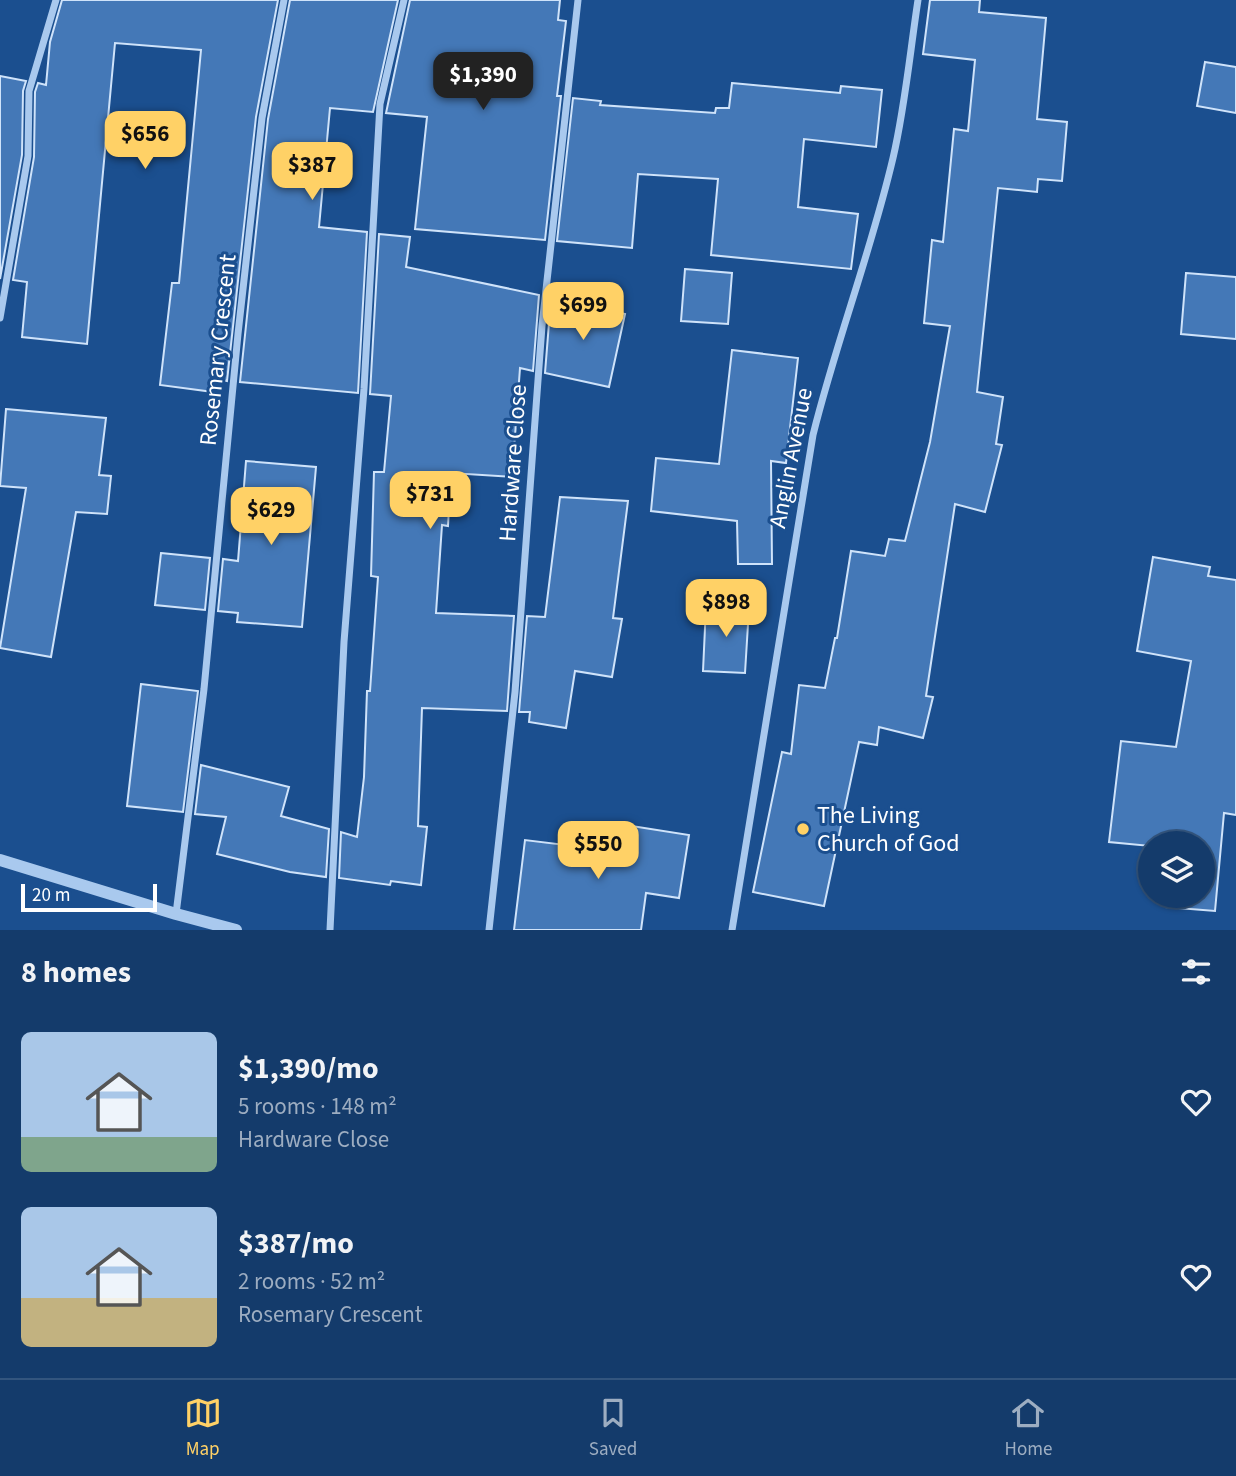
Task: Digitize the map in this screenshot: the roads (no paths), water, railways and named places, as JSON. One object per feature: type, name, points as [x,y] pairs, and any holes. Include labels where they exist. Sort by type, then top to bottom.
[{"type":"street","points":[[0,318],[28,156],[29,90],[56,0]]},
{"type":"street","name":"Rosemary Crescent","points":[[176,914],[204,689],[262,118],[284,0]]},
{"type":"street","points":[[330,930],[344,642],[364,389],[380,104],[404,0]]},
{"type":"street","name":"Hardware Close","points":[[489,930],[515,692],[542,326],[578,0]]},
{"type":"street","name":"Anglin Avenue","points":[[732,930],[813,435],[830,367],[851,307],[893,157],[918,0]]},
{"type":"street","points":[[0,860],[236,930]]},
{"type":"place","name":"The Living Church of God","points":[[803,829]]}]
